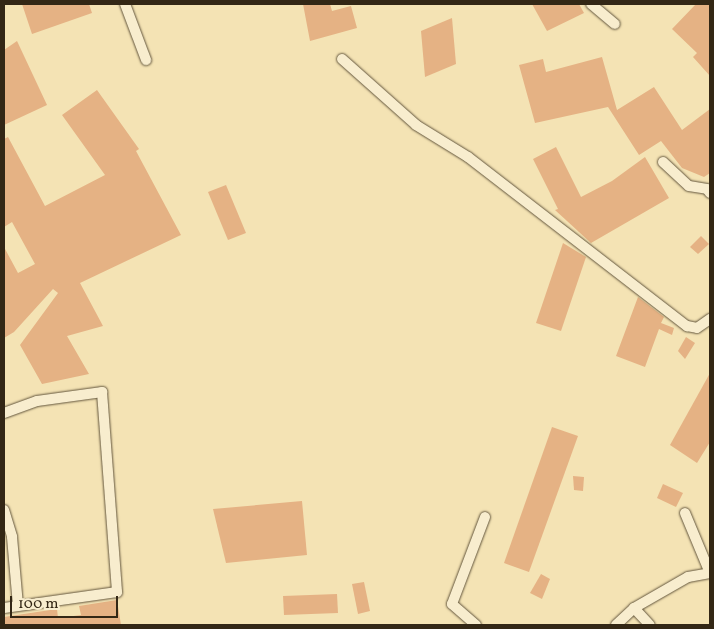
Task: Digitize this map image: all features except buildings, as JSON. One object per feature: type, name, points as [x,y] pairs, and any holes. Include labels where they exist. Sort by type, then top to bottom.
[{"type":"street","points":[[125,4],[146,60]]},
{"type":"street","points":[[591,4],[615,24]]},
{"type":"street","points":[[342,59],[416,125],[468,157],[687,326],[697,328],[710,319]]},
{"type":"street","points":[[663,162],[689,186],[707,189],[710,193]]},
{"type":"street","points":[[4,413],[37,401],[102,392],[117,592],[4,608]]},
{"type":"street","points":[[4,510],[12,537],[18,606]]},
{"type":"street","points":[[616,625],[634,608],[688,577],[710,573],[685,513]]},
{"type":"street","points":[[476,625],[452,604],[485,517]]},
{"type":"street","points":[[634,608],[650,625]]}]
